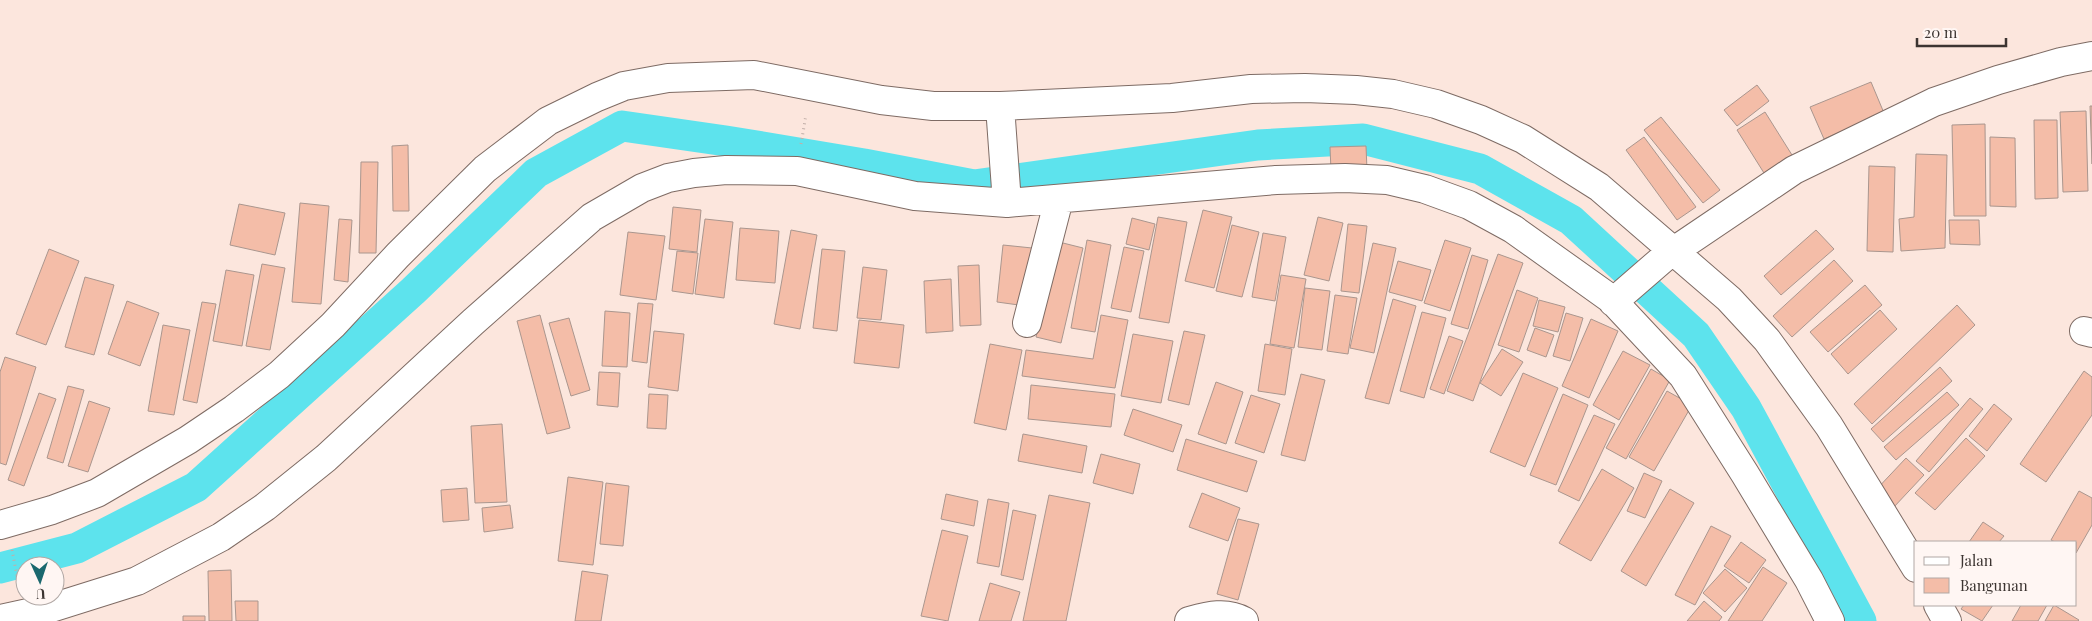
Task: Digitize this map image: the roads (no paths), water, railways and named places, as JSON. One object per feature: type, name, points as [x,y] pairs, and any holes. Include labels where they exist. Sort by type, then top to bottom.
[{"type":"street","points":[[1620,296],[1669,253],[1794,170],[1934,102],[1998,80],[2061,62],[2092,56]]},
{"type":"street","points":[[6,536],[52,510],[97,493],[188,440],[234,410],[279,375],[333,325],[398,255],[484,169],[548,121],[597,96],[624,86],[668,78],[754,76],[881,100],[1001,117],[1251,89],[1305,88],[1393,94],[1436,104],[1472,117],[1523,139],[1598,186],[1669,253],[1729,299],[1767,340],[1829,426],[1914,565]]},
{"type":"street","points":[[1001,117],[1006,192]]},
{"type":"street","points":[[0,619],[51,614],[137,581],[221,537],[266,508],[326,458],[473,322],[592,217],[642,188],[668,178],[726,170],[797,171],[915,196],[1006,192],[1059,199],[1276,180],[1344,178],[1386,180],[1425,189],[1468,205],[1513,228],[1620,296],[1691,388],[1746,474],[1809,580],[1830,621]]},
{"type":"street","points":[[1027,322],[1059,199]]},
{"type":"street","points":[[1939,606],[1947,621]]},
{"type":"street","points":[[1189,621],[1212,615],[1227,615],[1244,621]]},
{"type":"waterway","points":[[0,568],[77,548],[196,487],[413,291],[536,173],[622,126],[864,164],[974,185],[1258,145],[1363,139],[1480,169],[1571,220],[1696,335],[1746,408],[1861,621]]}]
